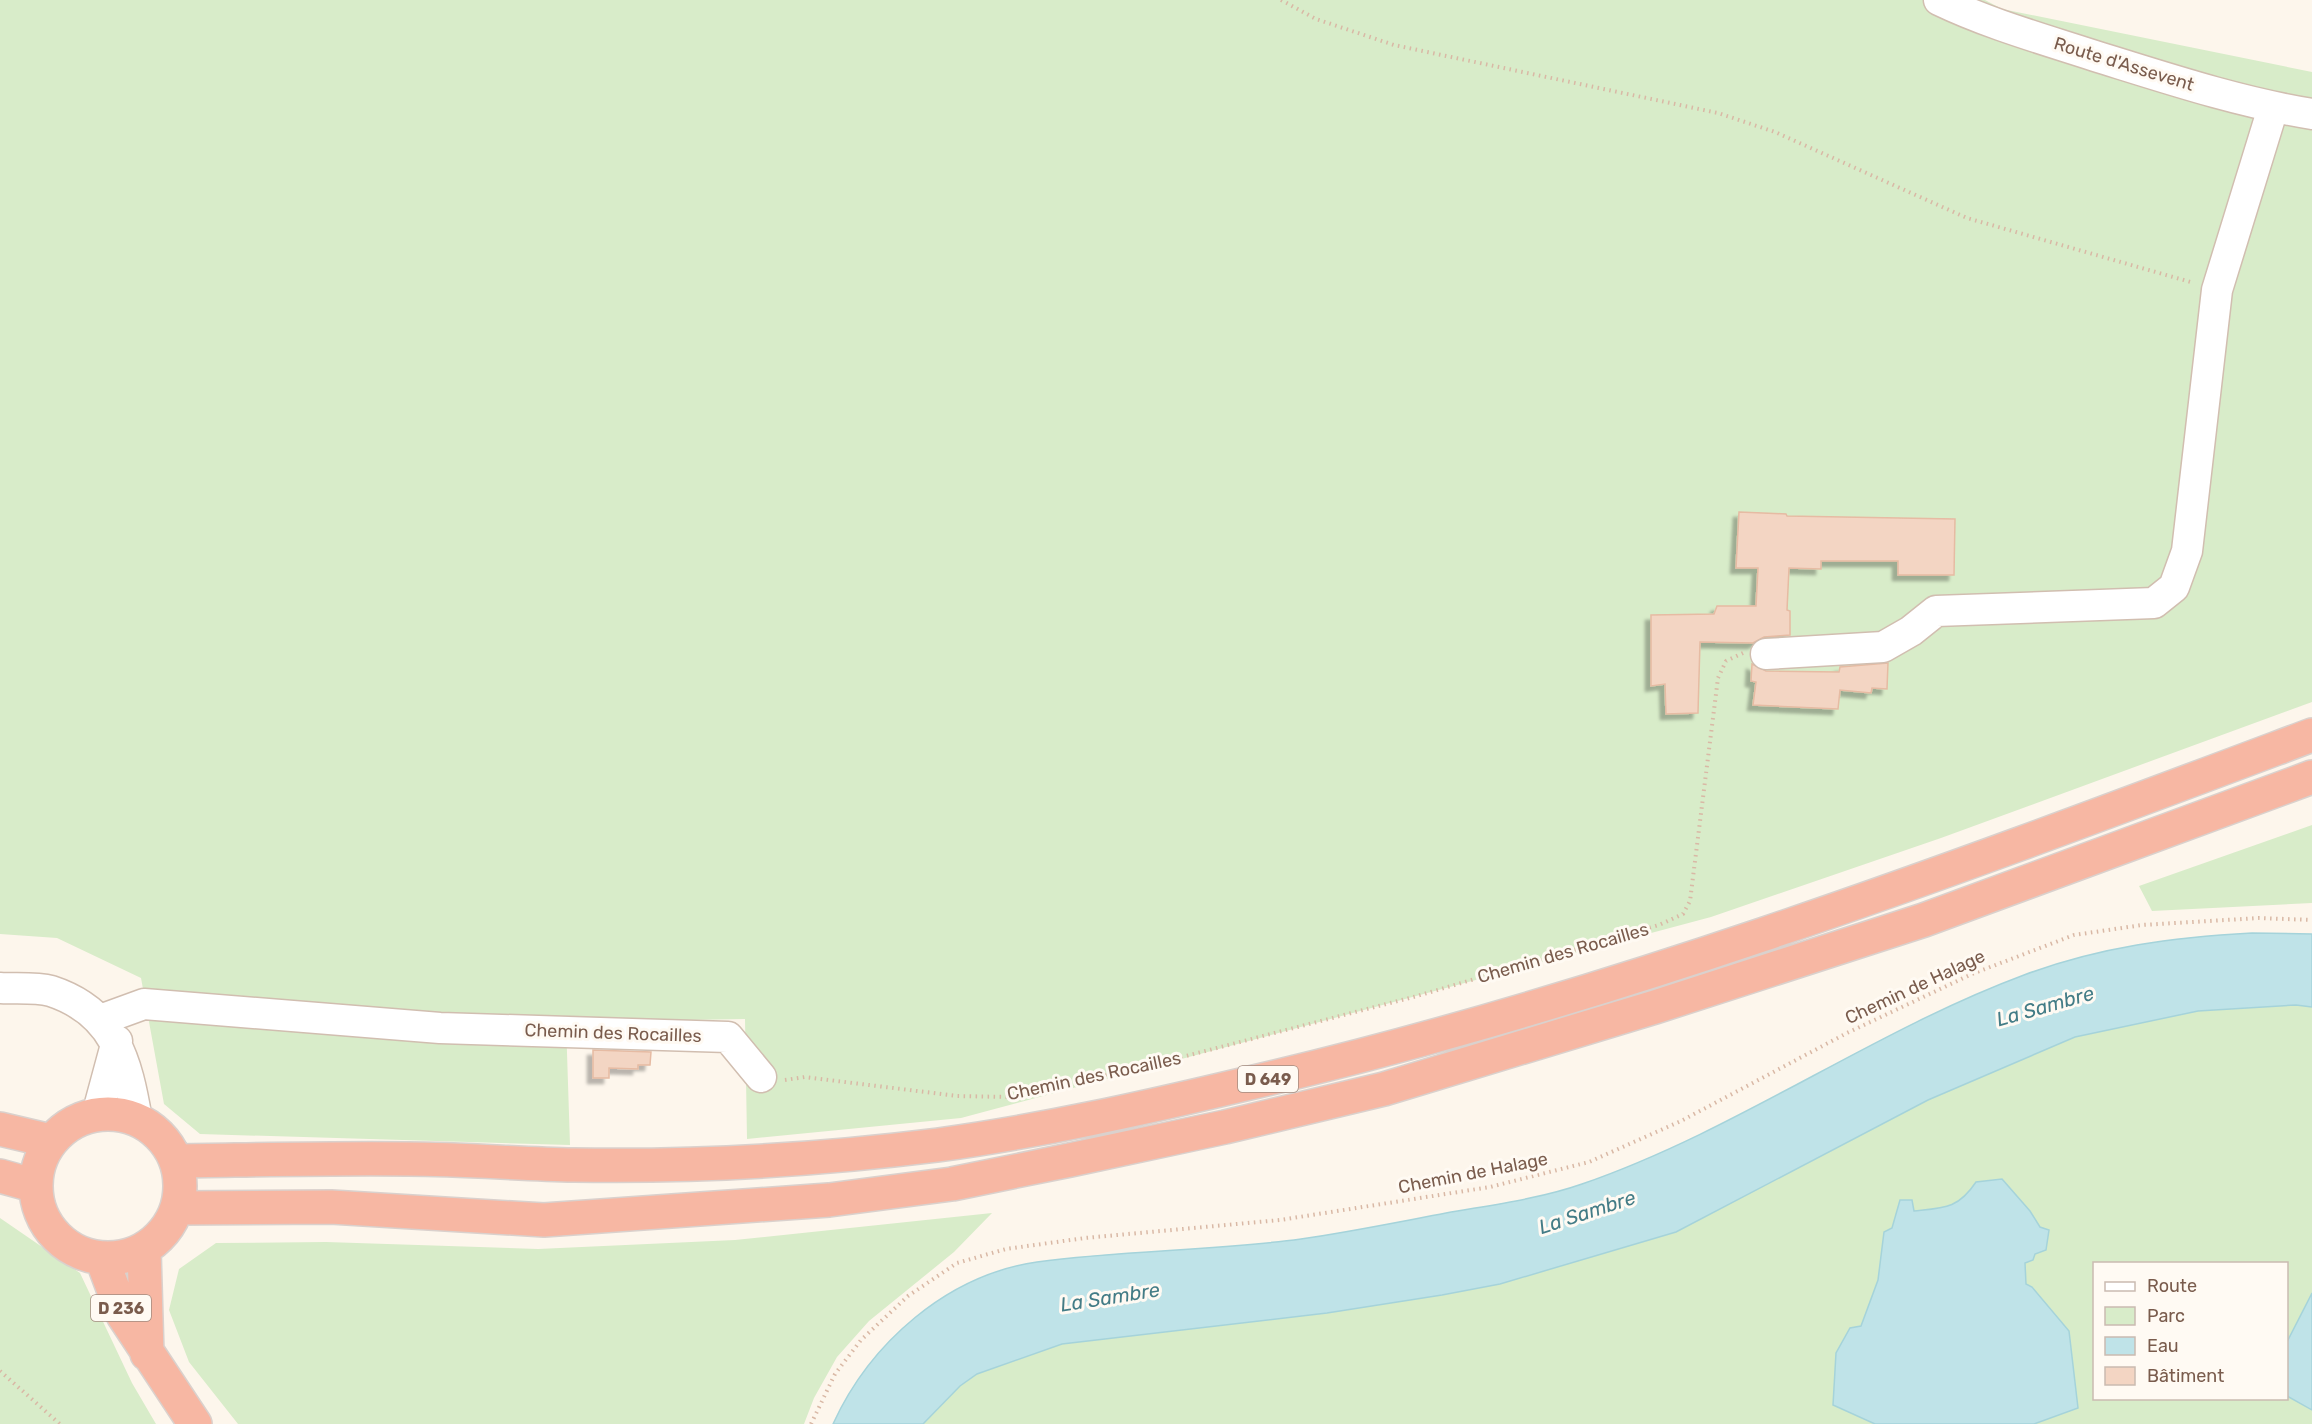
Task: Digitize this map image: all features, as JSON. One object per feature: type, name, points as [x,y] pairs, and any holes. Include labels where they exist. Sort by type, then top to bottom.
[{"type":"highway","name":"D 649","points":[[176,1161],[410,1159],[575,1165],[696,1164],[822,1157],[1064,1126],[1371,1055],[1651,971],[1943,873],[2312,735]]},
{"type":"highway","name":"D 649","points":[[178,1208],[332,1207],[544,1220],[829,1200],[952,1184],[1225,1127],[1384,1089],[1655,1007],[1924,920],[2312,777]]},
{"type":"highway","points":[[108,1113],[137,1120],[150,1127],[166,1142],[176,1161],[181,1184],[178,1208],[171,1225],[159,1239],[144,1250],[124,1258],[102,1259],[81,1254],[63,1243],[48,1227],[39,1208],[36,1186],[37,1170],[51,1141],[67,1126],[87,1117],[108,1113]]},
{"type":"highway","points":[[0,1129],[51,1141]]},
{"type":"highway","points":[[0,1176],[36,1186]]},
{"type":"highway","name":"D 236","points":[[144,1250],[147,1354]]},
{"type":"highway","name":"D 236","points":[[102,1259],[123,1315],[195,1424]]},
{"type":"street","name":"Route d'Assevent","points":[[1939,0],[2021,32],[2273,108],[2312,114]]},
{"type":"street","points":[[1766,654],[1883,647],[1911,631],[1936,611],[2154,603],[2174,587],[2187,551],[2204,385],[2217,290],[2273,108]]},
{"type":"street","points":[[0,988],[50,991],[109,1031],[130,1080],[137,1120]]},
{"type":"street","name":"Chemin des Rocailles","points":[[109,1031],[144,1004],[440,1028],[728,1037],[761,1077]]},
{"type":"street","points":[[97,1115],[109,1031]]},
{"type":"path","points":[[1281,0],[1316,19],[1394,45],[1718,113],[1775,132],[1966,218],[2217,290]]},
{"type":"path","name":"Chemin des Rocailles","points":[[761,1077],[774,1082],[805,1077],[957,1096],[1008,1097],[1163,1062],[1418,996],[1659,925],[1683,914],[1690,901],[1718,678],[1726,661],[1742,653],[1766,654]]},
{"type":"path","name":"Chemin de Halage","points":[[810,1424],[835,1374],[861,1340],[908,1296],[957,1263],[1006,1249],[1096,1237],[1280,1220],[1490,1188],[1589,1162],[1682,1121],[1847,1033],[1972,974],[2074,935],[2142,924],[2259,918],[2312,920]]},
{"type":"path","points":[[0,1371],[60,1424]]},
{"type":"green space","points":[[0,0],[1985,0],[2002,9],[2312,72],[2312,702],[1941,838],[1711,917],[961,1118],[747,1139],[745,1019],[566,1022],[570,1145],[200,1134],[164,1104],[141,978],[57,938],[0,934]]},
{"type":"green space","points":[[2312,825],[2312,903],[2152,911],[2139,886]]},
{"type":"green space","points":[[2296,1005],[2312,1007],[2312,1424],[923,1424],[960,1386],[977,1374],[1062,1344],[1327,1313],[1442,1295],[1500,1284],[1676,1232],[1928,1100],[2075,1037],[2198,1011]]},
{"type":"green space","points":[[992,1213],[954,1252],[869,1321],[837,1357],[814,1398],[804,1424],[238,1424],[189,1362],[169,1310],[179,1269],[216,1243],[326,1242],[538,1249],[735,1240]]},
{"type":"green space","points":[[0,1218],[80,1273],[132,1383],[156,1424],[0,1424]]},
{"type":"water","name":"La Sambre","points":[[2252,933],[2312,934],[2312,1007],[2296,1005],[2198,1011],[2075,1037],[1928,1100],[1676,1232],[1500,1284],[1327,1313],[1062,1344],[977,1374],[960,1386],[923,1424],[833,1424],[849,1394],[868,1366],[915,1318],[972,1281],[1004,1269],[1070,1258],[1301,1239],[1549,1194],[1640,1162],[1695,1137],[1912,1024],[2024,975],[2109,950],[2194,937]]},
{"type":"water","points":[[2002,1179],[2030,1211],[2040,1227],[2049,1230],[2046,1250],[2035,1254],[2033,1260],[2025,1263],[2026,1284],[2032,1287],[2069,1331],[2078,1408],[2034,1424],[1875,1424],[1833,1405],[1836,1353],[1850,1328],[1861,1326],[1878,1280],[1884,1232],[1892,1228],[1900,1200],[1912,1200],[1914,1211],[1942,1208],[1963,1198],[1976,1182]]},
{"type":"water","points":[[2312,1293],[2312,1410],[2288,1397],[2288,1340]]},
{"type":"building","points":[[1739,512],[1786,514],[1787,516],[1955,519],[1954,575],[1898,575],[1898,561],[1821,561],[1821,569],[1789,568],[1787,610],[1790,611],[1790,635],[1764,637],[1753,643],[1700,642],[1698,713],[1666,714],[1665,684],[1651,686],[1651,615],[1714,614],[1717,606],[1756,606],[1758,568],[1736,568]]},
{"type":"building","points":[[1888,663],[1887,689],[1872,688],[1871,693],[1840,690],[1838,709],[1753,705],[1756,682],[1751,681],[1752,664],[1766,671],[1839,672],[1840,667]]},
{"type":"building","points":[[593,1050],[651,1052],[650,1065],[638,1065],[638,1069],[609,1068],[609,1078],[593,1078]]}]
